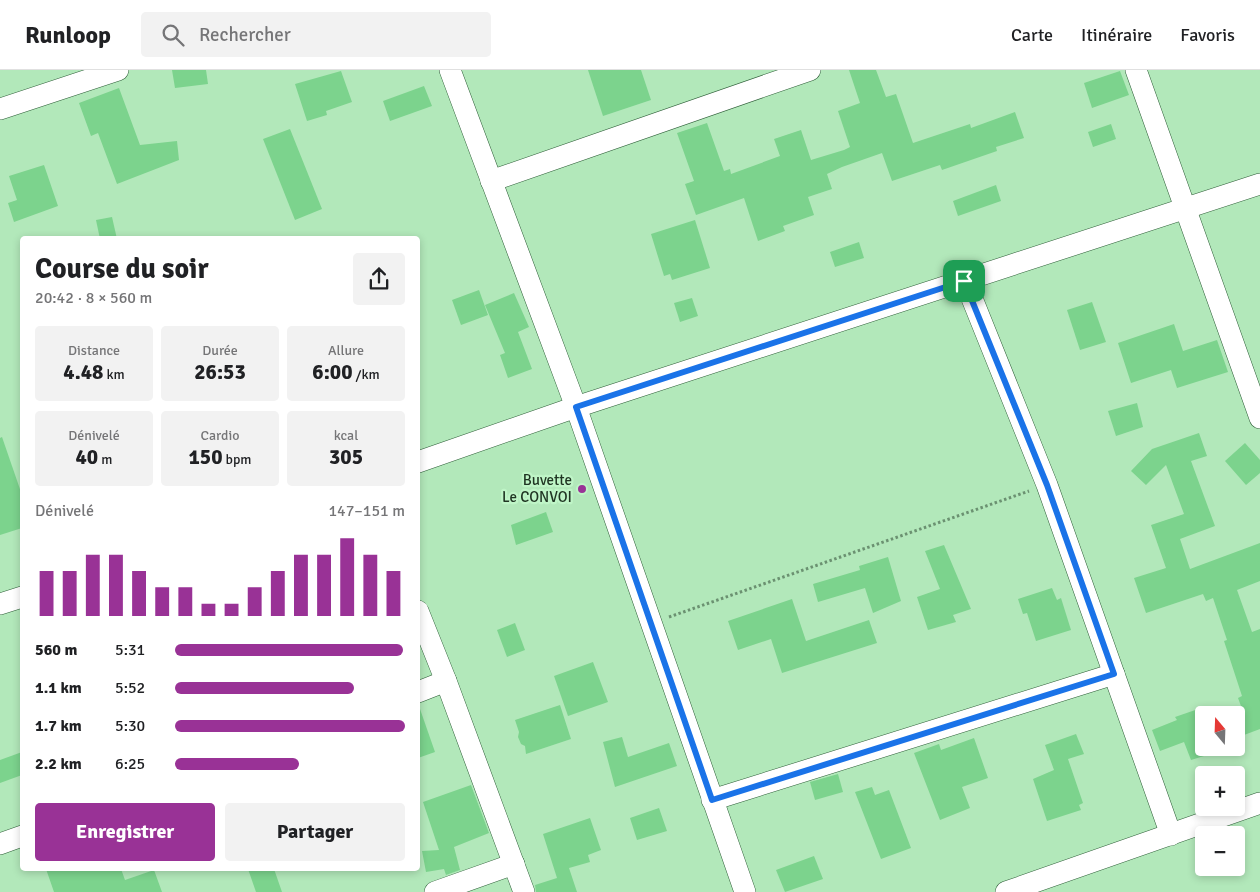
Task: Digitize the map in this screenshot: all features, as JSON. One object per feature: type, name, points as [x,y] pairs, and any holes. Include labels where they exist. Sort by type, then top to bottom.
[{"type":"street","points":[[0,109],[118,70]]},
{"type":"street","points":[[450,70],[576,407],[650,624],[745,892]]},
{"type":"street","points":[[490,181],[810,70]]},
{"type":"street","points":[[1136,70],[1260,418]]},
{"type":"street","points":[[420,461],[576,407],[1260,184]]},
{"type":"street","points":[[964,281],[1047,485],[1171,834]]},
{"type":"street","points":[[0,604],[20,598]]},
{"type":"street","points":[[420,616],[524,892]]},
{"type":"street","points":[[712,800],[1114,674]]},
{"type":"street","points":[[420,691],[446,681]]},
{"type":"street","points":[[1006,892],[1260,803]]},
{"type":"street","points":[[0,844],[20,837]]},
{"type":"street","points":[[435,892],[514,864]]},
{"type":"path","points":[[650,624],[1047,485]]},
{"type":"building","points":[[172,70],[206,70],[208,84],[175,88]]},
{"type":"building","points":[[588,70],[641,70],[651,100],[603,116]]},
{"type":"building","points":[[849,70],[876,70],[886,97],[896,94],[913,143],[970,124],[971,128],[1015,112],[1024,138],[996,147],[997,151],[942,170],[940,165],[892,181],[882,153],[842,167],[827,174],[832,189],[808,197],[814,215],[783,226],[785,231],[758,241],[744,198],[696,215],[685,184],[694,181],[677,133],[707,123],[724,171],[730,169],[731,174],[780,156],[774,139],[801,130],[811,160],[844,150],[850,147],[838,111],[860,103]]},
{"type":"building","points":[[341,71],[352,102],[326,111],[327,115],[307,121],[295,84]]},
{"type":"building","points":[[1120,71],[1129,95],[1092,108],[1084,83]]},
{"type":"building","points":[[424,86],[432,106],[390,121],[383,101]]},
{"type":"building","points":[[119,88],[140,145],[177,141],[179,160],[117,184],[98,133],[91,136],[79,103]]},
{"type":"building","points":[[1111,124],[1116,139],[1093,147],[1088,132]]},
{"type":"building","points":[[290,129],[322,209],[295,220],[263,139]]},
{"type":"building","points":[[44,165],[58,206],[14,222],[8,203],[17,200],[9,176]]},
{"type":"building","points":[[996,185],[1001,201],[958,216],[953,201]]},
{"type":"building","points":[[112,217],[116,236],[99,236],[96,220]]},
{"type":"building","points":[[695,220],[710,268],[672,280],[670,274],[664,276],[651,234]]},
{"type":"building","points":[[859,242],[864,258],[835,267],[830,252]]},
{"type":"building","points":[[479,290],[488,315],[461,325],[452,300]]},
{"type":"building","points":[[514,293],[529,327],[518,332],[532,369],[508,378],[500,355],[505,353],[485,305]]},
{"type":"building","points":[[692,298],[698,316],[680,322],[674,303]]},
{"type":"building","points":[[1092,302],[1106,342],[1080,350],[1067,310]]},
{"type":"building","points":[[1174,324],[1183,351],[1217,340],[1228,372],[1177,388],[1171,370],[1131,383],[1118,343]]},
{"type":"building","points":[[1137,403],[1143,427],[1116,436],[1108,411]]},
{"type":"building","points":[[1199,433],[1207,456],[1191,461],[1215,526],[1180,539],[1190,569],[1260,543],[1260,581],[1237,590],[1252,632],[1260,629],[1260,729],[1245,735],[1245,706],[1241,706],[1238,698],[1242,696],[1224,641],[1227,640],[1213,598],[1206,601],[1203,594],[1146,613],[1134,578],[1166,568],[1151,525],[1184,514],[1166,465],[1146,485],[1131,471],[1152,449]]},
{"type":"building","points":[[2,437],[20,489],[20,529],[0,535],[0,438]]},
{"type":"building","points":[[1245,443],[1260,460],[1260,473],[1246,485],[1225,461]]},
{"type":"building","points":[[546,512],[553,532],[516,545],[511,525]]},
{"type":"building","points":[[944,545],[971,609],[953,615],[956,622],[928,630],[917,597],[940,589],[925,551]]},
{"type":"building","points":[[888,557],[901,601],[873,613],[865,588],[818,602],[813,584],[860,570],[859,566]]},
{"type":"building","points":[[1052,588],[1057,600],[1061,598],[1071,630],[1036,641],[1027,613],[1023,614],[1018,599]]},
{"type":"building","points":[[792,599],[806,641],[869,620],[877,643],[782,673],[771,639],[738,650],[728,621]]},
{"type":"building","points":[[515,623],[525,650],[507,657],[497,630]]},
{"type":"building","points":[[593,662],[608,702],[568,716],[554,676]]},
{"type":"building","points":[[560,705],[571,739],[526,754],[525,746],[521,744],[518,737],[519,732],[515,720]]},
{"type":"building","points":[[420,709],[435,752],[420,757]]},
{"type":"building","points":[[1195,710],[1195,756],[1204,756],[1191,760],[1184,742],[1160,751],[1152,730],[1177,720],[1175,717]]},
{"type":"building","points":[[1076,734],[1084,754],[1068,759],[1083,803],[1079,805],[1081,810],[1047,821],[1033,779],[1054,770],[1045,745]]},
{"type":"building","points":[[622,737],[628,757],[669,743],[677,766],[615,787],[603,742]]},
{"type":"building","points":[[974,738],[988,778],[962,787],[970,808],[940,820],[914,753],[939,744],[941,750]]},
{"type":"building","points":[[20,753],[20,776],[0,783],[0,760]]},
{"type":"building","points":[[838,774],[843,792],[815,800],[810,782]]},
{"type":"building","points":[[471,785],[489,833],[454,847],[460,870],[446,875],[444,869],[426,872],[422,851],[439,850],[423,802]]},
{"type":"building","points":[[872,787],[875,795],[889,790],[911,848],[881,859],[855,792]]},
{"type":"building","points":[[659,808],[667,831],[637,840],[630,818]]},
{"type":"building","points":[[590,818],[601,850],[588,855],[590,862],[569,868],[577,892],[536,892],[535,885],[557,878],[543,834]]},
{"type":"building","points":[[814,856],[823,879],[785,892],[776,870]]},
{"type":"building","points":[[47,871],[122,871],[125,880],[154,871],[162,892],[54,892]]},
{"type":"building","points":[[249,871],[275,871],[282,892],[256,892]]},
{"type":"place","name":"Buvette Le CONVOI","points":[[582,489]]},
{"type":"route","points":[[964,281],[1047,485],[1114,674],[712,800],[576,407],[964,281]]}]
